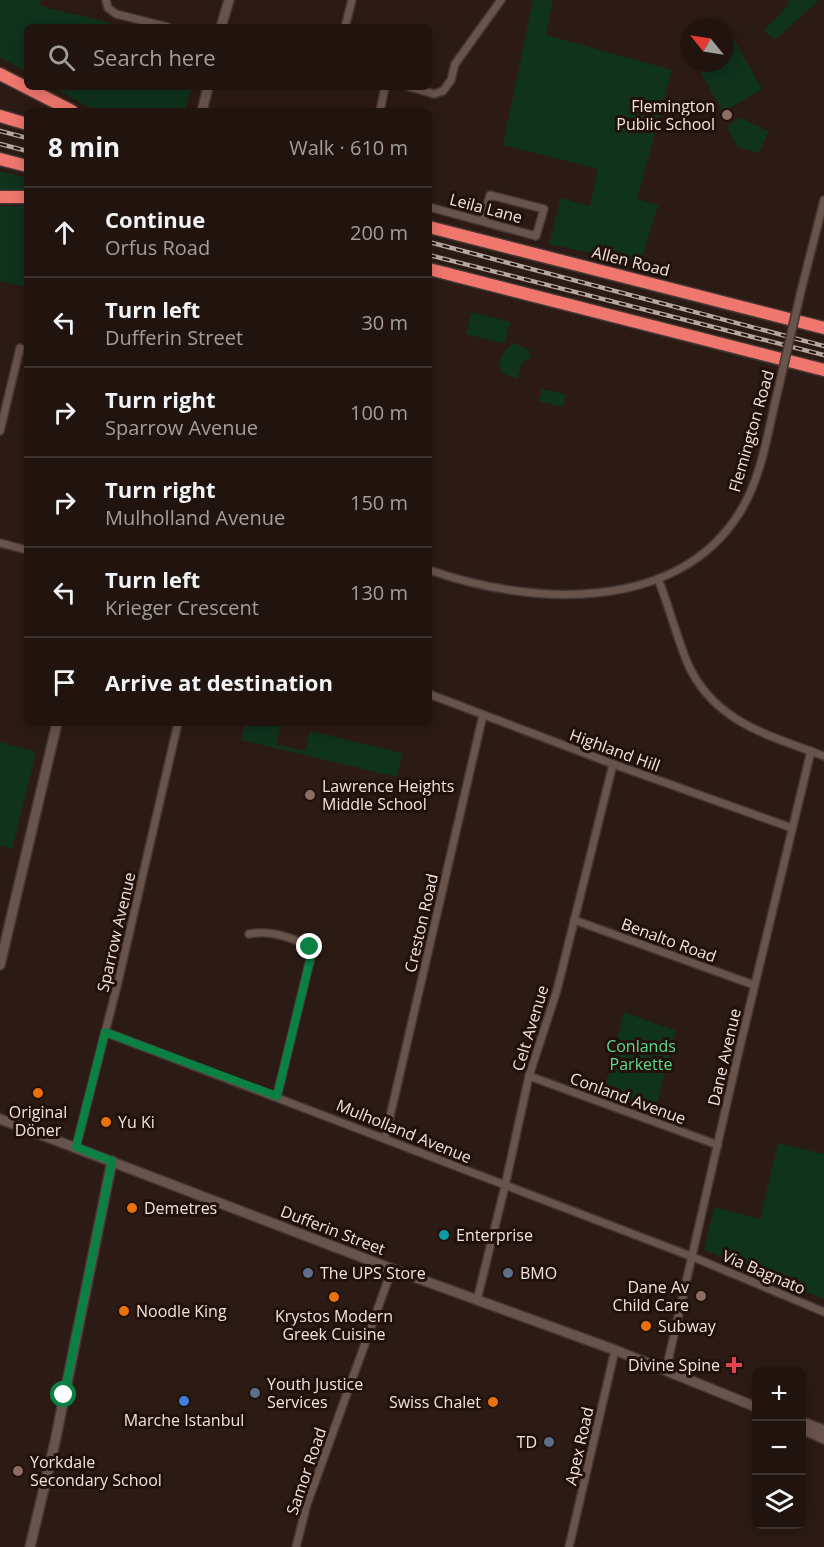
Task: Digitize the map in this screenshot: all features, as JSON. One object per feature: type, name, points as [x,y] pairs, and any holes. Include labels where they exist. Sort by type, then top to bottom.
[{"type":"highway","points":[[0,74],[24,86]]},
{"type":"highway","points":[[31,90],[66,108]]},
{"type":"highway","points":[[0,115],[24,123]]},
{"type":"highway","points":[[0,159],[24,165]]},
{"type":"highway","points":[[0,197],[24,197]]},
{"type":"highway","name":"Allen Road","points":[[432,228],[824,328]]},
{"type":"highway","points":[[432,270],[822,372]]},
{"type":"main road","points":[[222,24],[229,0]]},
{"type":"main road","points":[[203,108],[207,90]]},
{"type":"main road","points":[[0,965],[56,726]]},
{"type":"main road","name":"Dufferin Street","points":[[0,1119],[392,1269],[615,1350],[752,1405]]},
{"type":"main road","points":[[30,1547],[55,1442],[112,1161]]},
{"type":"main road","points":[[806,1424],[824,1430]]},
{"type":"main road","points":[[806,1431],[824,1439]]},
{"type":"street","points":[[106,0],[108,8],[116,14],[156,24]]},
{"type":"street","points":[[346,24],[352,0]]},
{"type":"street","points":[[420,90],[434,94],[443,91],[451,80],[455,64],[501,0]]},
{"type":"street","points":[[380,108],[384,90]]},
{"type":"street","name":"Leila Lane","points":[[432,208],[537,236],[544,209],[490,195],[483,221]]},
{"type":"street","name":"Flemington Road","points":[[432,571],[485,587],[568,595],[604,592],[658,579],[683,567],[706,551],[725,533],[741,511],[756,474],[824,200]]},
{"type":"street","points":[[0,431],[20,348]]},
{"type":"street","points":[[0,543],[24,549]]},
{"type":"street","points":[[658,579],[687,662],[708,696],[727,714],[741,722],[824,756]]},
{"type":"street","name":"Highland Hill","points":[[432,695],[613,764],[792,828]]},
{"type":"street","name":"Creston Road","points":[[386,1137],[483,715]]},
{"type":"street","name":"Sparrow Avenue","points":[[76,1147],[177,726]]},
{"type":"street","name":"Dane Avenue","points":[[666,1370],[754,985],[811,751]]},
{"type":"street","name":"Celt Avenue","points":[[477,1300],[506,1186],[529,1076],[551,1012],[613,764]]},
{"type":"street","name":"Benalto Road","points":[[574,920],[754,985]]},
{"type":"street","points":[[249,934],[262,932],[296,940],[310,947],[311,956],[277,1096]]},
{"type":"street","name":"Mulholland Avenue","points":[[105,1032],[386,1137],[506,1186],[693,1257]]},
{"type":"street","name":"Conland Avenue","points":[[529,1076],[718,1145]]},
{"type":"street","name":"Via Bagnato","points":[[693,1257],[824,1312]]},
{"type":"street","name":"Samor Road","points":[[296,1547],[307,1504],[392,1269]]},
{"type":"street","name":"Apex Road","points":[[569,1547],[615,1350]]},
{"type":"green space","points":[[0,0],[41,0],[40,6],[115,24],[24,24],[24,71],[0,57]]},
{"type":"green space","points":[[533,0],[553,0],[546,35],[672,70],[637,199],[658,205],[640,264],[549,244],[561,198],[590,206],[598,169],[503,145]]},
{"type":"green space","points":[[789,0],[819,0],[775,40],[764,30],[787,7]]},
{"type":"green space","points":[[734,39],[762,89],[723,112],[700,72],[734,72]]},
{"type":"green space","points":[[58,90],[191,90],[185,108],[90,108]]},
{"type":"green space","points":[[738,117],[769,131],[759,153],[738,147],[727,128]]},
{"type":"green space","points":[[0,171],[24,177],[24,194],[0,194]]},
{"type":"green space","points":[[0,206],[24,206],[24,286],[0,281]]},
{"type":"green space","points":[[472,312],[510,322],[504,344],[466,334]]},
{"type":"green space","points":[[514,343],[529,350],[531,357],[522,363],[517,379],[502,373],[500,364],[506,349]]},
{"type":"green space","points":[[542,389],[565,394],[563,407],[539,401]]},
{"type":"green space","points":[[244,726],[280,726],[276,745],[305,751],[310,731],[402,753],[397,777],[241,740]]},
{"type":"green space","points":[[0,742],[36,752],[12,849],[0,846]]},
{"type":"green space","name":"Conlands Parkette","points":[[624,1012],[676,1031],[654,1113],[604,1093]]},
{"type":"green space","points":[[778,1143],[824,1154],[824,1299],[704,1250],[714,1207],[760,1219]]},
{"type":"railway","points":[[0,131],[24,137]]},
{"type":"railway","points":[[0,144],[24,150]]},
{"type":"railway","points":[[432,243],[824,346]]},
{"type":"railway","points":[[432,256],[824,355]]},
{"type":"place","name":"Flemington Public School","points":[[727,115]]},
{"type":"place","name":"Lawrence Heights Middle School","points":[[310,795]]},
{"type":"place","name":"Original Döner","points":[[38,1093]]},
{"type":"place","name":"Yu Ki","points":[[106,1122]]},
{"type":"place","name":"Demetres","points":[[132,1208]]},
{"type":"place","name":"Enterprise","points":[[444,1235]]},
{"type":"place","name":"The UPS Store","points":[[308,1273]]},
{"type":"place","name":"BMO","points":[[508,1273]]},
{"type":"place","name":"Dane Av Child Care","points":[[701,1296]]},
{"type":"place","name":"Krystos Modern Greek Cuisine","points":[[334,1297]]},
{"type":"place","name":"Noodle King","points":[[124,1311]]},
{"type":"place","name":"Subway","points":[[646,1326]]},
{"type":"place","name":"Divine Spine","points":[[734,1365]]},
{"type":"place","name":"Youth Justice Services","points":[[255,1393]]},
{"type":"place","name":"Marche Istanbul","points":[[184,1401]]},
{"type":"place","name":"Swiss Chalet","points":[[493,1402]]},
{"type":"place","name":"TD","points":[[549,1442]]},
{"type":"place","name":"Yorkdale Secondary School","points":[[18,1471]]},
{"type":"route","points":[[64,1395],[112,1161],[76,1147],[105,1032],[277,1096],[311,956],[310,947]]}]
